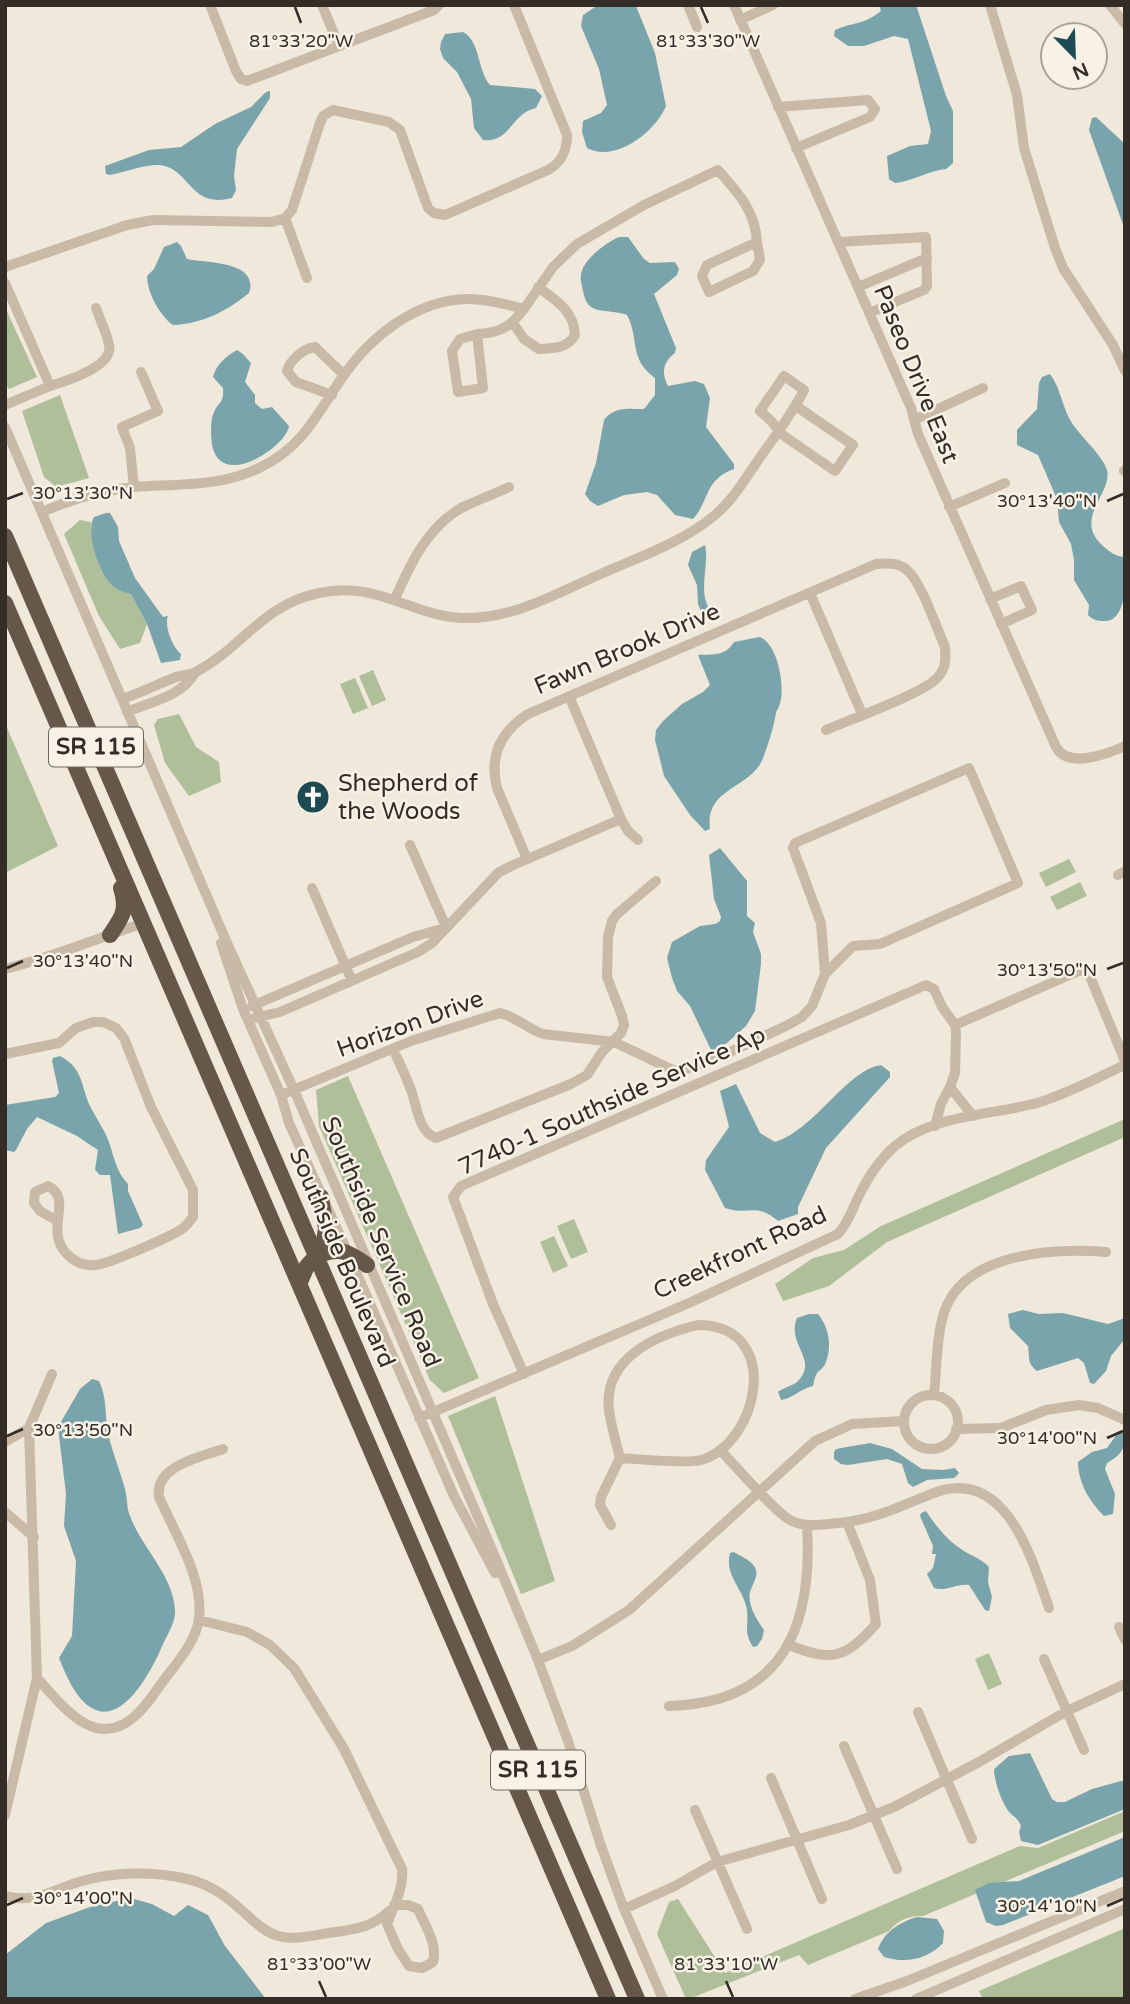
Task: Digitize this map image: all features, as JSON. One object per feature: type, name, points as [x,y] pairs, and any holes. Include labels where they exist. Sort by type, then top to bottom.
[{"type":"highway","name":"Southside Boulevard","points":[[5,536],[637,1999]]},
{"type":"highway","name":"Southside Boulevard","points":[[5,603],[608,1999]]},
{"type":"highway","points":[[110,935],[122,917],[126,904],[117,877],[116,858]]},
{"type":"highway","points":[[144,922],[157,924],[168,930],[187,958]]},
{"type":"highway","points":[[300,1282],[324,1241],[326,1229],[321,1197]]},
{"type":"highway","points":[[316,1256],[331,1250],[347,1251],[367,1265]]},
{"type":"street","points":[[210,5],[236,71],[241,79],[247,82],[439,5]]},
{"type":"street","points":[[322,5],[339,47]]},
{"type":"street","points":[[5,267],[127,225],[153,220],[272,222],[285,218],[292,210],[323,116],[333,110],[395,125],[403,136],[428,208],[439,215],[454,211],[555,166],[564,154],[567,135],[514,5]]},
{"type":"street","points":[[688,5],[697,27]]},
{"type":"street","name":"Paseo Drive East","points":[[734,5],[858,287],[949,507],[1056,747],[1064,757],[1087,757],[1125,746]]},
{"type":"street","points":[[740,20],[773,5]]},
{"type":"street","points":[[990,5],[1020,106],[1024,148],[1055,248],[1063,268],[1114,345],[1125,371]]},
{"type":"street","points":[[1110,5],[1125,24]]},
{"type":"street","points":[[778,107],[868,100],[872,103],[874,109],[870,117],[796,148]]},
{"type":"street","points":[[477,334],[483,388],[458,392],[452,351],[460,339],[477,334],[497,332],[513,323],[564,254],[589,236],[644,205],[718,170],[745,200],[754,220],[758,242],[760,260],[753,271],[709,292],[702,276],[707,265],[758,242]]},
{"type":"street","points":[[285,218],[307,278]]},
{"type":"street","points":[[838,242],[926,237],[929,280],[924,290],[869,313]]},
{"type":"street","points":[[858,287],[927,258]]},
{"type":"street","points":[[5,283],[50,386]]},
{"type":"street","points":[[513,323],[524,339],[539,349],[561,347],[571,342],[575,335],[571,317],[558,301],[538,286]]},
{"type":"street","points":[[42,512],[100,491],[208,483],[258,469],[295,443],[316,421],[344,375],[377,337],[410,316],[463,299],[499,302],[524,309]]},
{"type":"street","points":[[5,405],[99,366],[109,355],[110,346],[96,308]]},
{"type":"street","points":[[332,395],[296,382],[287,371],[288,366],[305,350],[316,347],[344,375]]},
{"type":"street","points":[[134,487],[130,448],[122,427],[158,411],[141,372]]},
{"type":"street","points":[[127,712],[188,684],[194,674],[262,619],[297,599],[341,590],[376,593],[434,614],[451,617],[496,616],[528,606],[673,543],[706,522],[726,505],[779,430],[796,406],[804,390],[785,376],[760,411],[774,422],[779,430],[783,436],[835,471],[853,445],[796,406]]},
{"type":"street","points":[[914,420],[983,388]]},
{"type":"street","name":"Southside Service Road","points":[[5,427],[204,889],[294,1090],[538,1660],[624,1909],[663,1999]]},
{"type":"street","points":[[949,507],[1005,482]]},
{"type":"street","points":[[396,599],[412,562],[432,532],[462,508],[509,487]]},
{"type":"street","name":"Fawn Brook Drive","points":[[527,859],[497,788],[493,765],[500,741],[517,721],[876,564],[895,564],[908,570],[917,584],[945,647],[944,668],[929,686],[862,714]]},
{"type":"street","points":[[990,599],[1021,586],[1032,610],[1001,624]]},
{"type":"street","points":[[810,593],[862,714],[827,730]]},
{"type":"street","points":[[122,699],[179,676],[194,674]]},
{"type":"street","points":[[569,696],[621,819],[638,841]]},
{"type":"street","points":[[969,768],[1018,883],[880,944],[853,946],[825,974],[821,923],[793,848],[795,844],[969,768]]},
{"type":"street","points":[[248,1021],[280,1012],[418,952],[432,943],[498,873],[621,819]]},
{"type":"street","points":[[410,845],[446,927]]},
{"type":"street","points":[[393,1049],[413,1093],[426,1131],[436,1138],[572,1084],[587,1075],[602,1052],[621,1033],[624,1025],[605,970],[611,921],[656,881]]},
{"type":"street","points":[[312,888],[352,981]]},
{"type":"street","name":"Southside Service Road","points":[[204,889],[243,1009],[281,1096],[289,1123],[454,1496],[517,1613]]},
{"type":"street","points":[[5,969],[76,948],[144,922]]},
{"type":"street","points":[[243,1009],[412,937],[446,927]]},
{"type":"street","points":[[955,1025],[1081,970],[1089,974],[1125,1063]]},
{"type":"street","name":"Horizon Drive","points":[[281,1096],[393,1049],[500,1013],[508,1015],[532,1031],[614,1042],[673,1070],[683,1070],[715,1059],[802,1017],[812,1006],[825,974]]},
{"type":"street","name":"7740-1 Southside Service Ap","points":[[524,1374],[493,1304],[453,1197],[461,1186],[926,985],[934,989],[942,1007],[955,1025],[956,1063],[950,1087],[940,1104],[935,1126]]},
{"type":"street","points":[[5,1054],[59,1043],[76,1028],[93,1022],[103,1021],[116,1028],[124,1038],[151,1107],[193,1190],[193,1217],[182,1229],[103,1264],[84,1264],[65,1252],[60,1242],[56,1220]]},
{"type":"street","name":"Creekfront Road","points":[[524,1374],[838,1234],[849,1221],[870,1176],[886,1155],[916,1132],[973,1116],[1037,1103],[1071,1090],[1125,1063]]},
{"type":"street","points":[[950,1087],[973,1116]]},
{"type":"street","points":[[934,1395],[943,1320],[947,1306],[962,1285],[984,1270],[1015,1258],[1041,1252],[1107,1252]]},
{"type":"street","points":[[611,1525],[600,1505],[601,1497],[620,1458],[609,1409],[609,1393],[621,1364],[635,1350],[648,1343],[698,1325],[723,1329],[737,1339],[749,1354],[755,1372],[753,1394],[747,1413],[720,1450],[695,1461],[620,1458]]},
{"type":"street","points":[[5,1815],[37,1678],[29,1428],[52,1374]]},
{"type":"street","points":[[419,1418],[524,1374]]},
{"type":"street","points":[[934,1395],[954,1407],[957,1415],[956,1429],[951,1440],[944,1446],[926,1449],[911,1441],[904,1421],[908,1407],[914,1401],[922,1396],[934,1395]]},
{"type":"street","points":[[956,1429],[1001,1428],[1046,1410],[1072,1406],[1098,1408],[1125,1420]]},
{"type":"street","points":[[538,1660],[572,1646],[628,1610],[815,1441],[838,1429],[869,1421],[904,1421]]},
{"type":"street","points":[[5,1442],[29,1428]]},
{"type":"street","points":[[37,1678],[67,1711],[86,1726],[107,1728],[134,1718],[175,1665],[190,1642],[199,1620],[195,1581],[159,1497],[158,1488],[161,1480],[184,1464],[223,1449]]},
{"type":"street","points":[[720,1450],[783,1516],[807,1526],[847,1522],[899,1509],[933,1493],[962,1488],[976,1492],[994,1501],[1013,1523],[1033,1560],[1049,1608]]},
{"type":"street","points":[[5,1512],[34,1537]]},
{"type":"street","points":[[789,1645],[821,1656],[841,1655],[861,1641],[876,1624],[866,1565],[847,1522]]},
{"type":"street","points":[[669,1706],[692,1706],[746,1688],[769,1671],[789,1645],[802,1609],[806,1586],[809,1563],[807,1526]]},
{"type":"street","points":[[5,1896],[33,1899],[101,1877],[165,1875],[186,1878],[219,1892],[260,1927],[277,1936],[288,1937],[352,1930],[372,1925],[394,1905],[408,1905],[418,1909],[433,1941],[433,1962],[422,1968],[409,1966],[387,1924],[394,1905],[403,1882],[402,1869],[344,1749],[295,1668],[270,1645],[247,1632],[199,1620]]},
{"type":"street","points":[[1119,1627],[1125,1640]]},
{"type":"street","points":[[1044,1659],[1084,1750]]},
{"type":"street","points":[[624,1909],[675,1886],[717,1862],[874,1816],[908,1801],[1067,1711],[1125,1684]]},
{"type":"street","points":[[918,1712],[972,1839]]},
{"type":"street","points":[[844,1746],[897,1869]]},
{"type":"street","points":[[771,1778],[822,1899]]},
{"type":"street","points":[[695,1810],[747,1929]]},
{"type":"street","points":[[855,1999],[907,1981],[1125,1891]]},
{"type":"street","points":[[916,1999],[1125,1909]]},
{"type":"green space","points":[[5,307],[37,377],[9,389],[5,384]]},
{"type":"green space","points":[[60,395],[89,478],[56,487],[44,477],[22,411]]},
{"type":"green space","points":[[80,520],[91,522],[91,530],[117,589],[131,594],[147,624],[140,643],[120,649],[99,616],[64,534]]},
{"type":"green space","points":[[373,670],[386,700],[372,706],[359,676]]},
{"type":"green space","points":[[355,678],[368,708],[353,714],[340,684]]},
{"type":"green space","points":[[179,714],[196,747],[219,762],[221,782],[189,796],[165,763],[154,725],[158,719]]},
{"type":"green space","points":[[5,723],[58,846],[5,873]]},
{"type":"green space","points":[[1069,859],[1076,872],[1046,887],[1039,873]]},
{"type":"green space","points":[[1080,882],[1087,896],[1057,910],[1050,897]]},
{"type":"green space","points":[[348,1076],[479,1378],[444,1393],[430,1380],[319,1126],[316,1090]]},
{"type":"green space","points":[[1125,1119],[1125,1137],[887,1242],[829,1286],[783,1301],[775,1284],[813,1258],[844,1250],[881,1226]]},
{"type":"green space","points":[[574,1219],[588,1252],[571,1259],[557,1226]]},
{"type":"green space","points":[[554,1236],[568,1266],[553,1273],[540,1242]]},
{"type":"green space","points":[[495,1396],[555,1581],[521,1594],[448,1416]]},
{"type":"green space","points":[[989,1653],[1002,1684],[988,1690],[975,1659]]},
{"type":"green space","points":[[1125,1811],[1125,1831],[923,1916],[904,1919],[889,1931],[808,1965],[799,1955],[689,1999],[686,1999],[657,1934],[669,1902],[678,1899],[725,1973],[1020,1846],[1038,1848]]},
{"type":"green space","points":[[1125,1928],[1125,1999],[983,1999],[979,1991]]},
{"type":"water","points":[[598,5],[636,6],[655,53],[666,106],[644,135],[622,148],[598,152],[587,148],[582,132],[583,121],[601,113],[607,105],[599,69],[581,26],[583,15]]},
{"type":"water","points":[[879,5],[916,5],[953,111],[953,163],[946,169],[895,183],[889,179],[887,156],[910,146],[928,144],[931,131],[908,39],[894,36],[864,46],[848,46],[834,36],[835,30],[874,16],[881,11]]},
{"type":"water","points":[[463,32],[473,42],[490,85],[535,89],[542,96],[536,108],[521,116],[505,133],[492,140],[483,140],[474,128],[471,99],[457,72],[443,58],[440,49],[445,34]]},
{"type":"water","points":[[270,91],[270,98],[237,149],[234,176],[236,190],[232,198],[207,198],[178,173],[160,165],[106,174],[105,166],[149,150],[181,147],[215,124],[251,107]]},
{"type":"water","points":[[1096,117],[1125,144],[1125,230],[1089,130],[1092,118]]},
{"type":"water","points":[[619,237],[628,237],[650,263],[675,262],[679,269],[677,275],[654,294],[676,348],[664,368],[664,377],[668,386],[695,381],[704,384],[710,398],[706,427],[734,464],[734,469],[712,485],[693,519],[675,515],[657,495],[647,492],[624,495],[598,506],[585,494],[596,463],[604,420],[617,410],[644,409],[655,395],[655,378],[641,363],[627,315],[593,308],[587,303],[583,293],[582,269],[602,247]]},
{"type":"water","points":[[177,242],[187,259],[239,269],[247,275],[249,293],[214,315],[173,325],[155,303],[147,276],[154,269],[164,247]]},
{"type":"water","points":[[237,350],[251,363],[245,382],[255,395],[255,403],[262,409],[272,407],[289,426],[277,444],[266,453],[240,464],[228,464],[218,458],[212,445],[212,419],[223,393],[223,388],[213,377],[222,361]]},
{"type":"water","points":[[1050,374],[1072,423],[1107,470],[1105,488],[1092,515],[1091,525],[1094,535],[1102,545],[1112,553],[1125,557],[1125,585],[1118,614],[1104,621],[1088,615],[1089,605],[1074,580],[1071,544],[1059,522],[1057,499],[1038,455],[1017,445],[1017,430],[1037,409],[1039,383],[1042,377]]},
{"type":"water","points":[[110,513],[118,527],[119,541],[135,578],[163,617],[168,616],[168,630],[181,654],[180,660],[161,663],[147,624],[131,594],[113,586],[102,571],[91,532],[94,517]]},
{"type":"water","points":[[705,545],[704,588],[707,605],[712,612],[703,616],[698,604],[697,585],[688,565],[692,552]]},
{"type":"water","points":[[760,637],[773,650],[777,661],[781,684],[780,705],[759,766],[719,798],[710,816],[710,829],[705,831],[690,815],[664,776],[655,740],[656,730],[682,704],[710,685],[698,655],[722,652],[734,642]]},
{"type":"water","points":[[720,848],[747,881],[747,916],[755,923],[753,932],[761,954],[761,964],[755,1011],[746,1026],[719,1050],[712,1052],[690,1006],[677,991],[667,958],[672,942],[700,926],[720,921],[714,899],[709,855]]},
{"type":"water","points":[[60,1056],[73,1066],[80,1078],[119,1171],[128,1184],[128,1191],[143,1225],[140,1228],[118,1234],[110,1175],[100,1175],[95,1170],[98,1150],[77,1136],[37,1117],[16,1150],[5,1150],[5,1105],[55,1097],[59,1093],[52,1061]]},
{"type":"water","points":[[881,1065],[890,1072],[890,1077],[826,1148],[798,1207],[798,1214],[778,1221],[764,1212],[725,1208],[705,1170],[706,1160],[729,1127],[720,1091],[736,1084],[760,1133],[775,1142],[804,1126],[855,1077]]},
{"type":"water","points":[[1023,1310],[1039,1314],[1063,1313],[1108,1324],[1125,1318],[1125,1339],[1111,1356],[1106,1371],[1094,1384],[1090,1383],[1084,1363],[1078,1358],[1037,1371],[1030,1363],[1028,1346],[1010,1328],[1008,1314]]},
{"type":"water","points":[[818,1314],[827,1331],[829,1350],[826,1362],[817,1373],[813,1386],[781,1400],[778,1392],[796,1383],[804,1373],[804,1359],[795,1336],[795,1328],[797,1318]]},
{"type":"water","points":[[92,1379],[99,1381],[103,1393],[108,1433],[125,1489],[128,1510],[139,1535],[169,1585],[175,1611],[174,1621],[142,1684],[123,1704],[113,1710],[101,1712],[80,1698],[59,1658],[72,1636],[76,1561],[64,1526],[66,1494],[58,1427],[80,1389]]},
{"type":"water","points":[[1117,1434],[1125,1434],[1123,1448],[1119,1455],[1107,1463],[1105,1469],[1115,1494],[1113,1514],[1104,1516],[1086,1492],[1078,1462],[1092,1452],[1107,1448]]},
{"type":"water","points":[[870,1443],[892,1449],[922,1469],[955,1468],[959,1473],[954,1478],[927,1480],[913,1487],[908,1483],[902,1464],[887,1459],[848,1465],[834,1459],[836,1449]]},
{"type":"water","points":[[926,1511],[951,1541],[989,1567],[988,1582],[992,1597],[989,1611],[985,1610],[969,1585],[934,1588],[927,1574],[933,1568],[936,1554],[932,1554],[933,1546],[920,1516]]},
{"type":"water","points":[[734,1552],[750,1561],[756,1570],[750,1602],[764,1630],[762,1639],[753,1647],[747,1632],[745,1602],[730,1569],[730,1553]]},
{"type":"water","points":[[1030,1753],[1052,1799],[1057,1802],[1065,1802],[1092,1789],[1125,1781],[1125,1809],[1038,1845],[1021,1841],[1021,1826],[1004,1804],[994,1769],[1009,1756]]},
{"type":"water","points":[[1125,1837],[1125,1876],[1003,1925],[996,1926],[986,1922],[975,1890],[989,1883],[1019,1881]]},
{"type":"water","points":[[130,1898],[152,1904],[174,1916],[188,1905],[208,1915],[225,1946],[266,1999],[5,1999],[5,1955],[46,1923],[90,1907]]},
{"type":"water","points":[[917,1917],[937,1919],[944,1931],[943,1943],[931,1953],[916,1959],[884,1957],[878,1949],[888,1933]]},
{"type":"place","name":"Shepherd of the Woods","points":[[313,797]]}]
